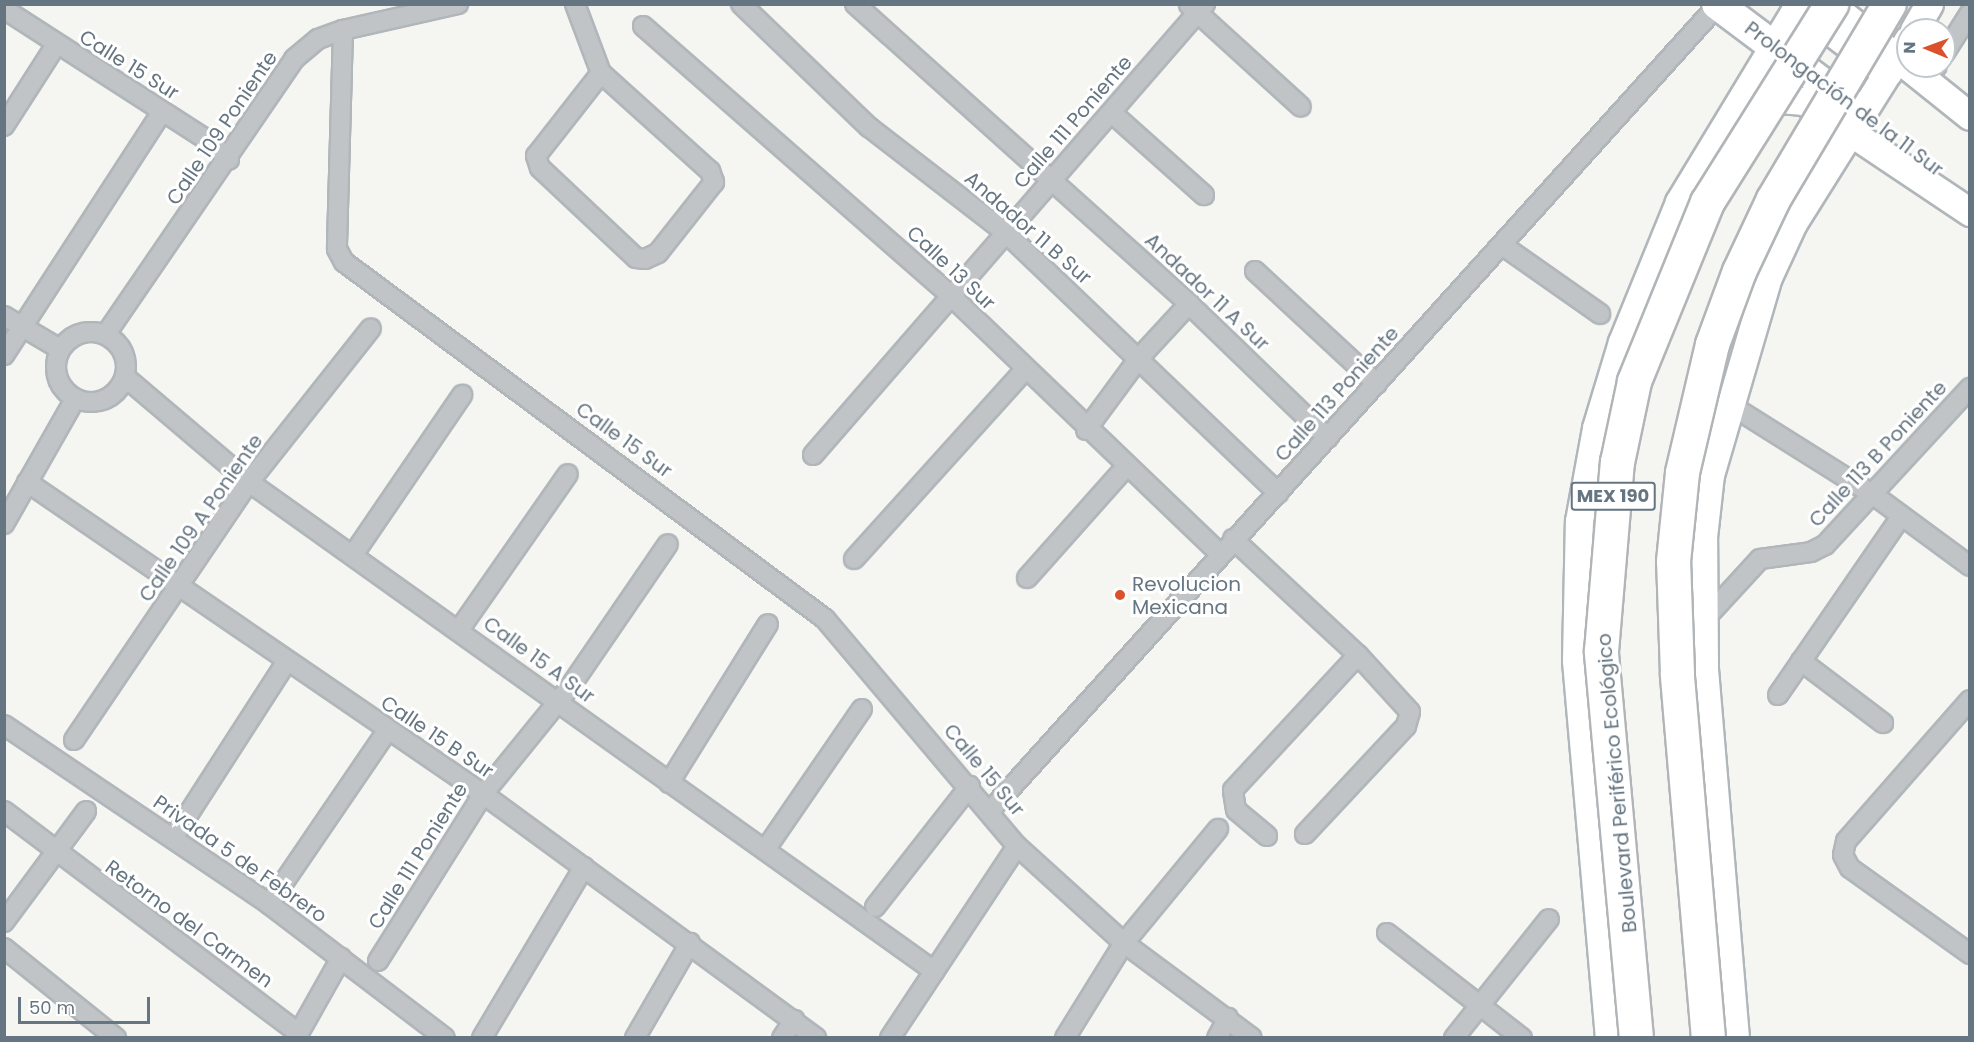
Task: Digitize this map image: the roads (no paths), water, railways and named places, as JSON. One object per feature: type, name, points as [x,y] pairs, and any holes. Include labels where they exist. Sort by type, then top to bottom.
[{"type":"highway","name":"Boulevard Periférico Ecológico","points":[[1636,1038],[1601,651],[1617,462],[1634,381],[1707,201],[1831,4]]},
{"type":"highway","name":"MEX 190","points":[[1708,1038],[1677,673],[1673,561],[1682,472],[1712,344],[1739,271],[1773,199],[1889,4]]},
{"type":"main road","name":"Prolongación de la 11 Sur","points":[[1718,5],[1773,46],[1856,121]]},
{"type":"main road","points":[[1798,5],[1896,47]]},
{"type":"street","name":"Calle 109 Poniente","points":[[106,334],[229,160],[294,59],[318,39],[343,30],[458,4]]},
{"type":"street","points":[[574,4],[601,73],[710,171],[714,182],[658,253],[645,259],[636,258],[540,168],[536,156],[601,73]]},
{"type":"street","name":"Andador 11 B Sur","points":[[741,4],[869,126],[1005,232],[1278,493]]},
{"type":"street","name":"Andador 11 A Sur","points":[[855,4],[1189,303],[1328,438]]},
{"type":"street","points":[[1831,4],[1896,46]]},
{"type":"street","points":[[1921,18],[1929,4]]},
{"type":"street","name":"Calle 113 Poniente","points":[[989,812],[1233,539],[1328,438],[1718,5]]},
{"type":"street","name":"Boulevard Periférico Ecológico","points":[[1609,1038],[1576,660],[1579,521],[1596,428],[1622,342],[1679,202],[1798,5]]},
{"type":"street","points":[[1197,7],[1301,107]]},
{"type":"street","name":"Calle 111 Poniente","points":[[813,455],[1005,232],[1113,114],[1197,7]]},
{"type":"street","name":"Calle 15 Sur","points":[[4,9],[162,112],[229,160]]},
{"type":"street","points":[[1963,37],[1970,13]]},
{"type":"street","name":"Calle 13 Sur","points":[[643,26],[950,295],[1086,430],[1220,554]]},
{"type":"street","name":"Calle 15 Sur","points":[[343,30],[337,249],[344,262],[825,619],[970,786],[1017,846],[1124,944],[1228,1018],[1252,1038]]},
{"type":"street","points":[[4,126],[56,45]]},
{"type":"street","points":[[1735,1038],[1703,621],[1703,537],[1712,466],[1727,404],[1768,277],[1793,223],[1896,61]]},
{"type":"street","points":[[1925,78],[1970,137]]},
{"type":"street","points":[[1931,78],[1970,116]]},
{"type":"street","points":[[1950,78],[1970,100]]},
{"type":"street","points":[[1741,99],[1770,95],[1804,101],[1856,121],[1970,212]]},
{"type":"street","points":[[4,356],[20,326],[162,112]]},
{"type":"street","points":[[1113,114],[1204,195]]},
{"type":"street","name":"Prolongación de la 11 Sur","points":[[1856,121],[1970,194]]},
{"type":"street","points":[[1502,245],[1600,314]]},
{"type":"street","points":[[1255,271],[1377,384]]},
{"type":"street","points":[[1086,430],[1139,358],[1189,303]]},
{"type":"street","points":[[4,316],[60,349]]},
{"type":"street","name":"Calle 109 A Poniente","points":[[74,740],[179,589],[249,482],[371,328]]},
{"type":"street","points":[[106,334],[121,348],[125,377],[111,397],[87,403],[75,399],[56,372],[60,349],[75,335],[106,334]]},
{"type":"street","points":[[854,559],[1025,370]]},
{"type":"street","name":"Calle 15 A Sur","points":[[125,377],[249,482],[934,971]]},
{"type":"street","name":"Calle 113 B Poniente","points":[[1703,621],[1733,583],[1765,556],[1818,550],[1875,496],[1970,388]]},
{"type":"street","points":[[353,555],[462,395]]},
{"type":"street","points":[[4,524],[75,399]]},
{"type":"street","points":[[1727,404],[1754,417],[1875,496],[1970,566]]},
{"type":"street","points":[[1027,578],[1126,467]]},
{"type":"street","points":[[459,630],[568,474]]},
{"type":"street","name":"Calle 15 B Sur","points":[[27,482],[179,589],[483,794],[690,943],[816,1038]]},
{"type":"street","points":[[1778,695],[1901,517]]},
{"type":"street","points":[[1233,539],[1358,655],[1410,712],[1406,726],[1305,834]]},
{"type":"street","name":"Calle 111 Poniente","points":[[378,961],[483,794],[558,702],[668,544]]},
{"type":"street","points":[[669,783],[768,624]]},
{"type":"street","points":[[1267,836],[1236,810],[1233,790],[1358,655]]},
{"type":"street","points":[[173,838],[287,661]]},
{"type":"street","points":[[1801,661],[1883,723]]},
{"type":"street","points":[[1968,950],[1850,867],[1843,855],[1846,841],[1970,700]]},
{"type":"street","points":[[765,850],[862,709]]},
{"type":"street","name":"Privada 5 de Febrero","points":[[4,725],[268,904],[445,1038]]},
{"type":"street","points":[[268,904],[387,731]]},
{"type":"street","points":[[875,907],[970,786]]},
{"type":"street","name":"Retorno del Carmen","points":[[4,811],[53,851],[297,1035]]},
{"type":"street","points":[[4,922],[53,851],[86,811]]},
{"type":"street","points":[[1065,1038],[1124,944],[1218,828]]},
{"type":"street","points":[[890,1038],[1017,846]]},
{"type":"street","points":[[482,1038],[584,867]]},
{"type":"street","points":[[1454,1038],[1549,919]]},
{"type":"street","points":[[1387,933],[1522,1038]]},
{"type":"street","points":[[635,1038],[690,943]]},
{"type":"street","points":[[4,948],[116,1038]]},
{"type":"street","points":[[297,1035],[341,958]]},
{"type":"street","points":[[1217,1038],[1228,1018]]},
{"type":"street","points":[[782,1038],[794,1020]]},
{"type":"place","name":"Revolucion Mexicana","points":[[1120,595]]}]
